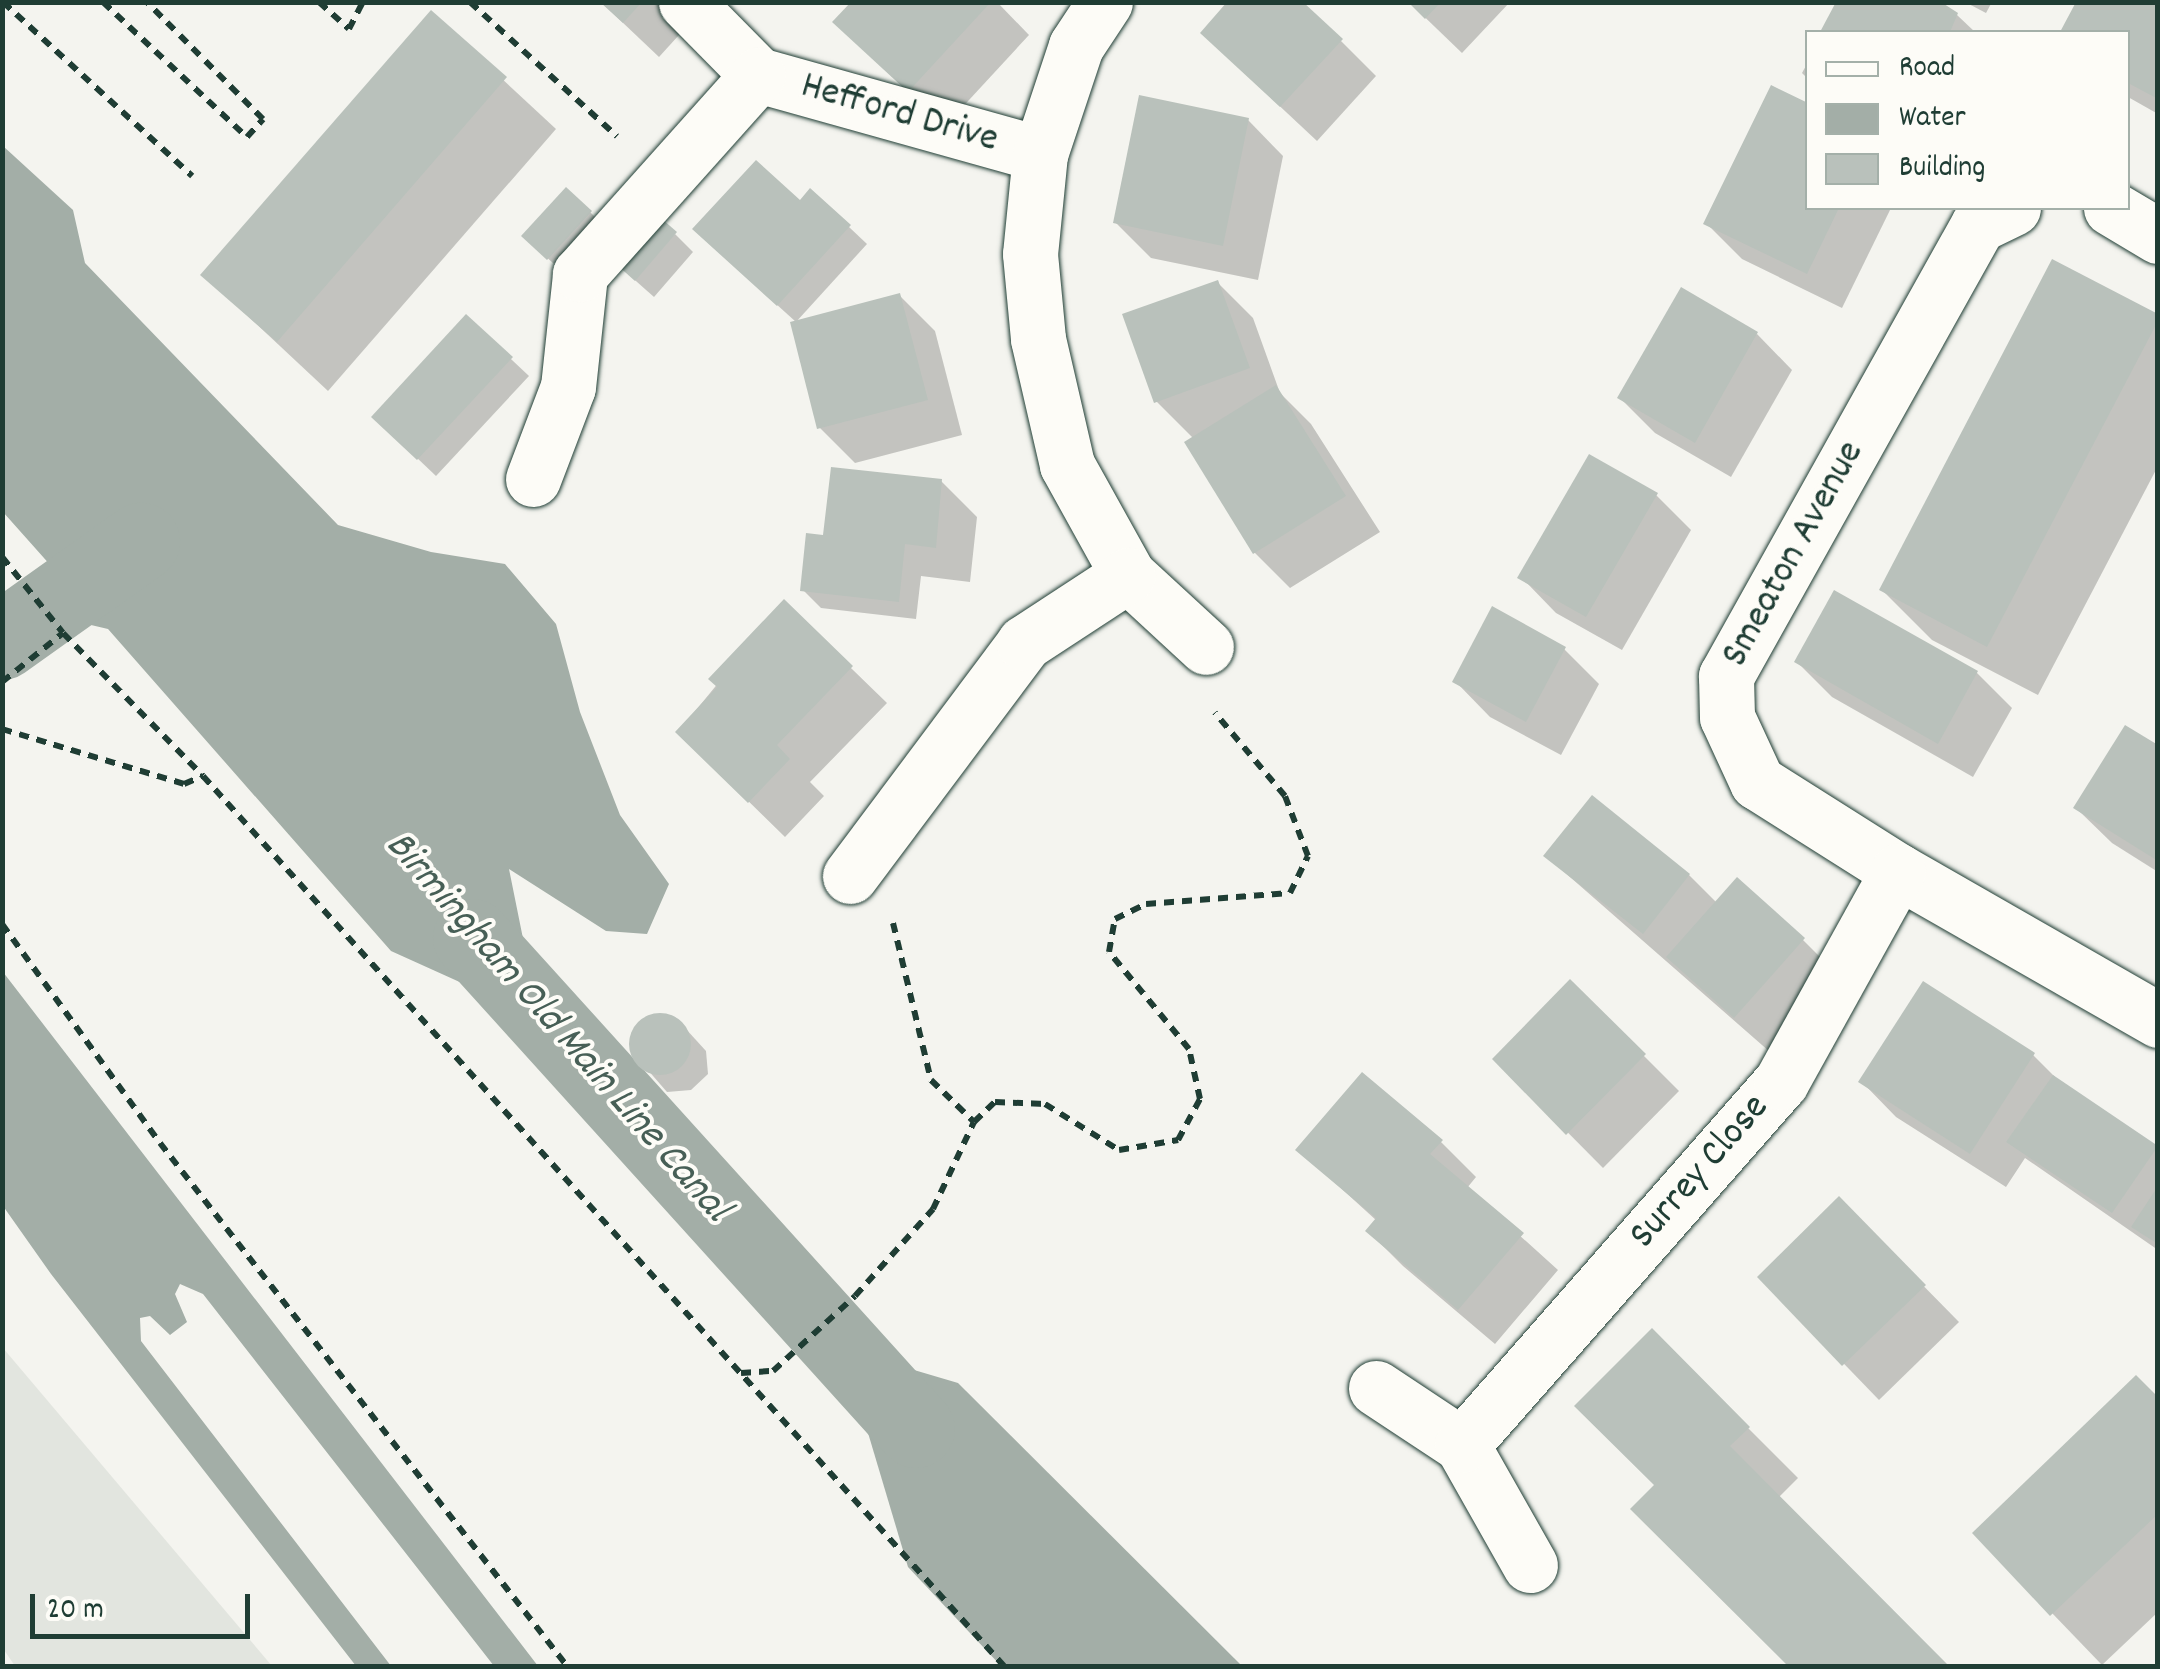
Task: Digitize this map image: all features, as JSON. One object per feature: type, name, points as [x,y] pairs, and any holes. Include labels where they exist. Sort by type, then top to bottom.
[{"type":"street","name":"Hefford Drive","points":[[686,2],[758,75],[1040,154]]},
{"type":"street","points":[[1104,2],[1076,46],[1040,154],[1030,254],[1038,339],[1066,465],[1128,576],[1206,648]]},
{"type":"street","name":"Hefford Drive","points":[[533,478],[568,387],[580,274],[660,178],[758,75]]},
{"type":"street","name":"Smeaton Avenue","points":[[2009,210],[1978,225],[1726,676],[1727,717],[1757,782],[1898,871],[2158,1020]]},
{"type":"street","points":[[2115,210],[2158,236]]},
{"type":"street","points":[[850,876],[1024,644],[1128,576]]},
{"type":"street","name":"Surrey Close","points":[[1462,1444],[1781,1082],[1898,871]]},
{"type":"street","points":[[1376,1388],[1462,1444],[1530,1565]]},
{"type":"path","points":[[3,2],[192,176]]},
{"type":"path","points":[[103,2],[247,137],[263,119],[147,2]]},
{"type":"path","points":[[320,2],[349,29],[362,2]]},
{"type":"path","points":[[470,2],[660,178]]},
{"type":"path","points":[[2,557],[64,633],[203,776],[1004,1666]]},
{"type":"path","points":[[2,682],[64,633]]},
{"type":"path","points":[[740,1373],[773,1372],[855,1296],[933,1209],[974,1122],[995,1102],[1045,1104],[1119,1150],[1178,1140],[1200,1100],[1189,1049],[1109,952],[1115,920],[1146,904],[1290,893],[1308,856],[1285,796],[1212,709],[1206,648]]},
{"type":"path","points":[[2,729],[184,784],[203,776]]},
{"type":"path","points":[[850,876],[889,907],[931,1080],[974,1122]]},
{"type":"path","points":[[2,924],[160,1143],[567,1666]]},
{"type":"shaded area","points":[[3,1348],[272,1666],[15,1666],[2,1647]]},
{"type":"water","points":[[3,146],[73,210],[85,263],[338,525],[431,552],[505,564],[556,624],[580,712],[620,815],[669,884],[647,934],[606,931],[509,869],[539,1018],[391,951],[108,629],[74,621],[47,589],[52,567],[3,512]]},
{"type":"water","points":[[2,972],[538,1666],[494,1666],[203,1294],[180,1284],[175,1294],[187,1322],[170,1335],[150,1316],[140,1318],[141,1341],[391,1666],[356,1666],[51,1274],[3,1206]]},
{"type":"water","points":[[843,1349],[958,1383],[1242,1666],[1001,1666],[908,1567]]},
{"type":"building","points":[[600,2],[642,2],[623,23]]},
{"type":"building","points":[[851,2],[991,2],[908,92],[832,22]]},
{"type":"building","points":[[1227,2],[1303,2],[1343,39],[1280,107],[1200,33]]},
{"type":"building","points":[[1408,2],[1441,2],[1425,19]]},
{"type":"building","points":[[1836,2],[1941,2],[1958,13],[1951,30],[1821,30]]},
{"type":"building","points":[[2076,2],[2158,4],[2158,99],[2130,84],[2130,30],[2061,30]]},
{"type":"building","points":[[431,10],[507,77],[277,342],[200,275]]},
{"type":"building","points":[[1771,85],[1805,102],[1805,210],[1838,210],[1807,274],[1703,224]]},
{"type":"building","points":[[1139,95],[1249,118],[1223,246],[1113,223]]},
{"type":"building","points":[[756,160],[800,200],[810,188],[851,225],[777,306],[692,229]]},
{"type":"building","points":[[566,187],[592,211],[547,260],[521,236]]},
{"type":"building","points":[[648,207],[677,232],[635,281],[607,256]]},
{"type":"building","points":[[2052,259],[2158,314],[2158,321],[1987,647],[1879,590]]},
{"type":"building","points":[[1218,280],[1250,368],[1154,403],[1122,314]]},
{"type":"building","points":[[1681,287],[1758,332],[1695,443],[1617,398]]},
{"type":"building","points":[[900,293],[928,400],[817,429],[790,322]]},
{"type":"building","points":[[466,314],[513,357],[417,460],[371,417]]},
{"type":"building","points":[[1276,385],[1346,496],[1253,554],[1184,442]]},
{"type":"building","points":[[1589,454],[1658,493],[1586,617],[1517,578]]},
{"type":"building","points":[[831,467],[942,479],[936,548],[905,544],[899,602],[800,591],[806,533],[823,535]]},
{"type":"building","points":[[1834,590],[1978,671],[1938,744],[1794,662]]},
{"type":"building","points":[[784,599],[853,666],[777,745],[790,759],[748,803],[675,732],[717,687],[708,679]]},
{"type":"building","points":[[1492,606],[1566,647],[1526,722],[1452,682]]},
{"type":"building","points":[[2125,725],[2158,745],[2158,861],[2073,808]]},
{"type":"building","points":[[1592,795],[1690,874],[1643,934],[1543,856]]},
{"type":"building","points":[[1737,877],[1805,938],[1734,1018],[1666,957]]},
{"type":"building","points":[[1570,979],[1646,1054],[1566,1135],[1492,1059]]},
{"type":"building","points":[[1923,981],[2035,1053],[1970,1154],[1858,1082]]},
{"type":"building","points":[[660,1013],[682,1022],[691,1044],[682,1066],[660,1075],[638,1066],[629,1044],[638,1022]]},
{"type":"building","points":[[1362,1072],[1443,1140],[1430,1154],[1524,1233],[1458,1310],[1365,1231],[1376,1218],[1295,1150]]},
{"type":"building","points":[[2053,1075],[2158,1146],[2112,1213],[2006,1142]]},
{"type":"building","points":[[2158,1186],[2158,1244],[2131,1227]]},
{"type":"building","points":[[1839,1196],[1926,1285],[1842,1366],[1757,1277]]},
{"type":"building","points":[[1652,1328],[1750,1427],[1730,1446],[1949,1666],[1788,1666],[1630,1509],[1654,1485],[1574,1406]]},
{"type":"building","points":[[2136,1375],[2158,1397],[2158,1514],[2050,1616],[1972,1533]]},
{"type":"waterway","points":[[2,641],[141,542]]},
{"type":"waterway","name":"Birmingham Old Main Line Canal","points":[[472,938],[916,1429]]}]
